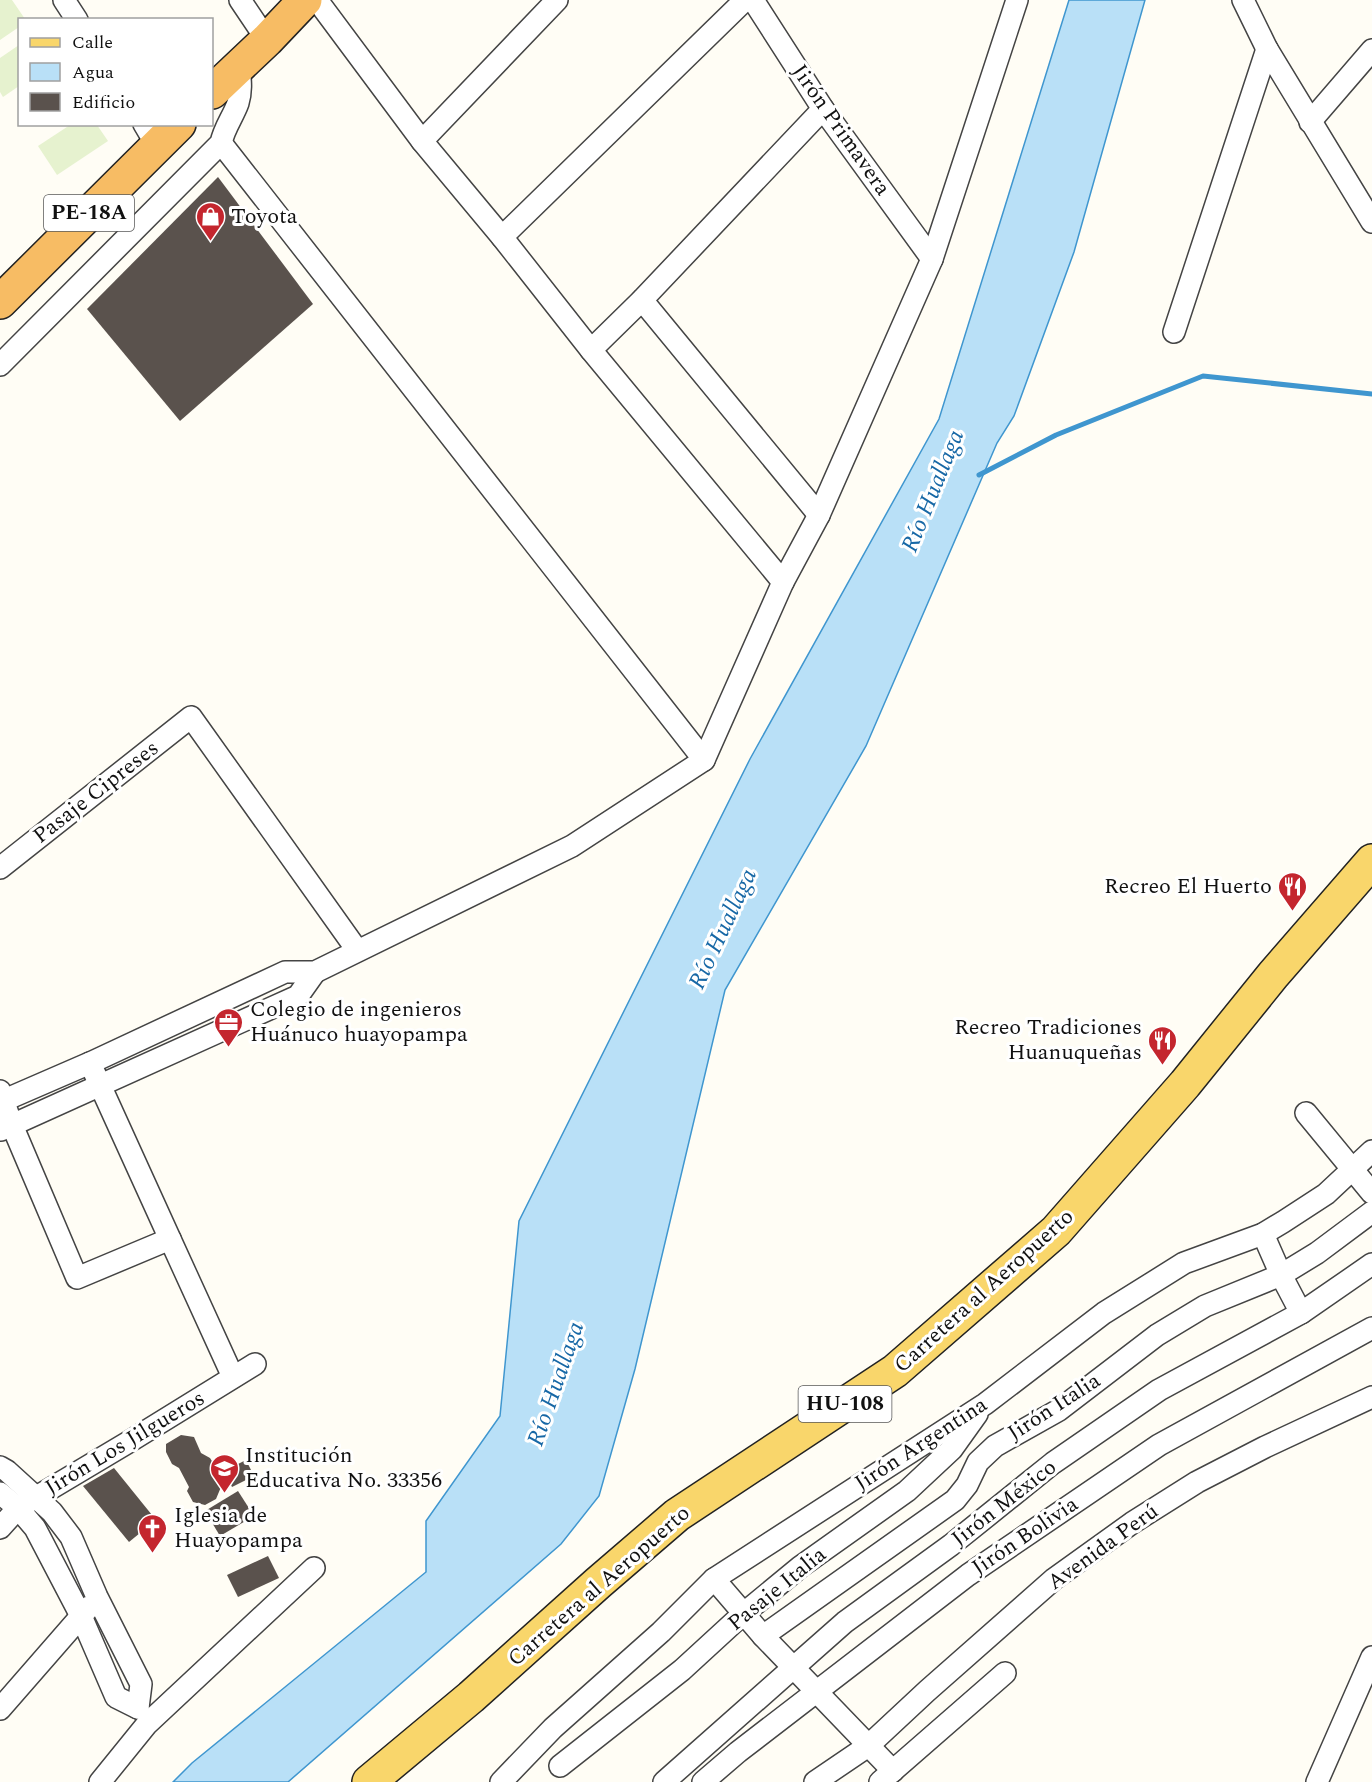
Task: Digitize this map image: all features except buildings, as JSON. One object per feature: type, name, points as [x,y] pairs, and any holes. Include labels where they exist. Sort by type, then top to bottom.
[{"type":"highway","points":[[213,91],[305,0]]},
{"type":"highway","name":"PE-18A","points":[[0,302],[160,132]]},
{"type":"main road","name":"Carretera al Aeropuerto","points":[[369,1782],[471,1697],[677,1515],[896,1371],[1056,1231],[1185,1084],[1273,975],[1372,861]]},
{"type":"street","points":[[64,0],[76,18]]},
{"type":"street","points":[[240,0],[267,40]]},
{"type":"street","points":[[317,0],[422,141],[783,582]]},
{"type":"street","points":[[422,141],[557,0]]},
{"type":"street","points":[[502,237],[745,0]]},
{"type":"street","name":"Jirón Primavera","points":[[753,0],[823,109],[932,259]]},
{"type":"street","points":[[6,1127],[298,996],[315,972],[572,846],[704,760],[783,582],[819,515],[932,259],[1017,0]]},
{"type":"street","points":[[1244,0],[1267,49],[1372,222]]},
{"type":"street","points":[[1174,332],[1267,49]]},
{"type":"street","points":[[1310,122],[1372,50]]},
{"type":"street","points":[[0,365],[221,143],[223,132],[238,103],[241,84],[239,65]]},
{"type":"street","points":[[591,350],[642,300],[823,109]]},
{"type":"street","points":[[221,143],[704,760]]},
{"type":"street","points":[[642,300],[819,515]]},
{"type":"street","name":"Pasaje Cipreses","points":[[0,868],[191,717],[357,950]]},
{"type":"street","points":[[170,1239],[77,1278],[6,1127],[1,1098],[90,1063],[285,972],[315,972]]},
{"type":"street","points":[[90,1063],[234,1377]]},
{"type":"street","points":[[1306,1113],[1372,1193]]},
{"type":"street","name":"Jirón Argentina","points":[[501,1782],[553,1728],[661,1632],[714,1579],[985,1404],[1104,1313],[1184,1263],[1263,1234],[1326,1194],[1372,1151]]},
{"type":"street","name":"Jirón Italia","points":[[763,1636],[955,1500],[967,1485],[978,1462],[995,1446],[1059,1410],[1156,1335],[1205,1306],[1281,1275],[1317,1253],[1372,1212]]},
{"type":"street","points":[[1263,1234],[1301,1313]]},
{"type":"street","name":"Jirón México","points":[[664,1782],[845,1622],[951,1545],[1053,1463],[1159,1390],[1301,1313],[1372,1264]]},
{"type":"street","name":"Jirón Bolivia","points":[[703,1782],[738,1752],[968,1575],[1159,1445],[1372,1328]]},
{"type":"street","name":"Jirón Los Jilgueros","points":[[0,1528],[18,1508],[255,1364]]},
{"type":"street","name":"Avenida Perú","points":[[814,1782],[868,1746],[1054,1579],[1132,1523],[1207,1477],[1372,1397]]},
{"type":"street","name":"Pasaje Italia","points":[[560,1766],[682,1670],[800,1566],[907,1491],[952,1449],[985,1404]]},
{"type":"street","points":[[0,1467],[52,1512],[71,1537],[97,1598],[141,1684],[143,1716]]},
{"type":"street","points":[[0,1493],[18,1508],[35,1528],[81,1617],[116,1697],[143,1716]]},
{"type":"street","points":[[100,1782],[143,1716],[314,1568]]},
{"type":"street","points":[[714,1579],[792,1668],[868,1746],[886,1776],[1005,1673]]},
{"type":"street","points":[[0,1710],[97,1598]]},
{"type":"street","points":[[1317,1782],[1372,1657]]},
{"type":"green space","points":[[0,0],[12,0],[24,18],[18,18],[18,28],[0,40]]},
{"type":"green space","points":[[18,46],[18,87],[3,97],[0,92],[0,58]]},
{"type":"green space","points":[[68,126],[98,126],[108,141],[57,175],[38,146]]},
{"type":"water","name":"Río Huallaga","points":[[1069,0],[1145,0],[1074,252],[1014,416],[997,443],[866,746],[725,990],[635,1369],[599,1496],[561,1544],[288,1782],[173,1782],[192,1763],[426,1572],[426,1521],[500,1416],[519,1221],[750,759],[939,419]]},
{"type":"waterway","points":[[979,475],[1056,435],[1203,376],[1372,394]]},
{"type":"place","name":"Toyota","points":[[210,242]]},
{"type":"place","name":"Recreo El Huerto","points":[[1293,912]]},
{"type":"place","name":"Colegio de ingenieros Huánuco huayopampa","points":[[229,1048]]},
{"type":"place","name":"Recreo Tradiciones Huanuqueñas","points":[[1163,1066]]},
{"type":"place","name":"Institución Educativa No. 33356","points":[[224,1494]]},
{"type":"place","name":"Iglesia de Huayopampa","points":[[153,1554]]}]
